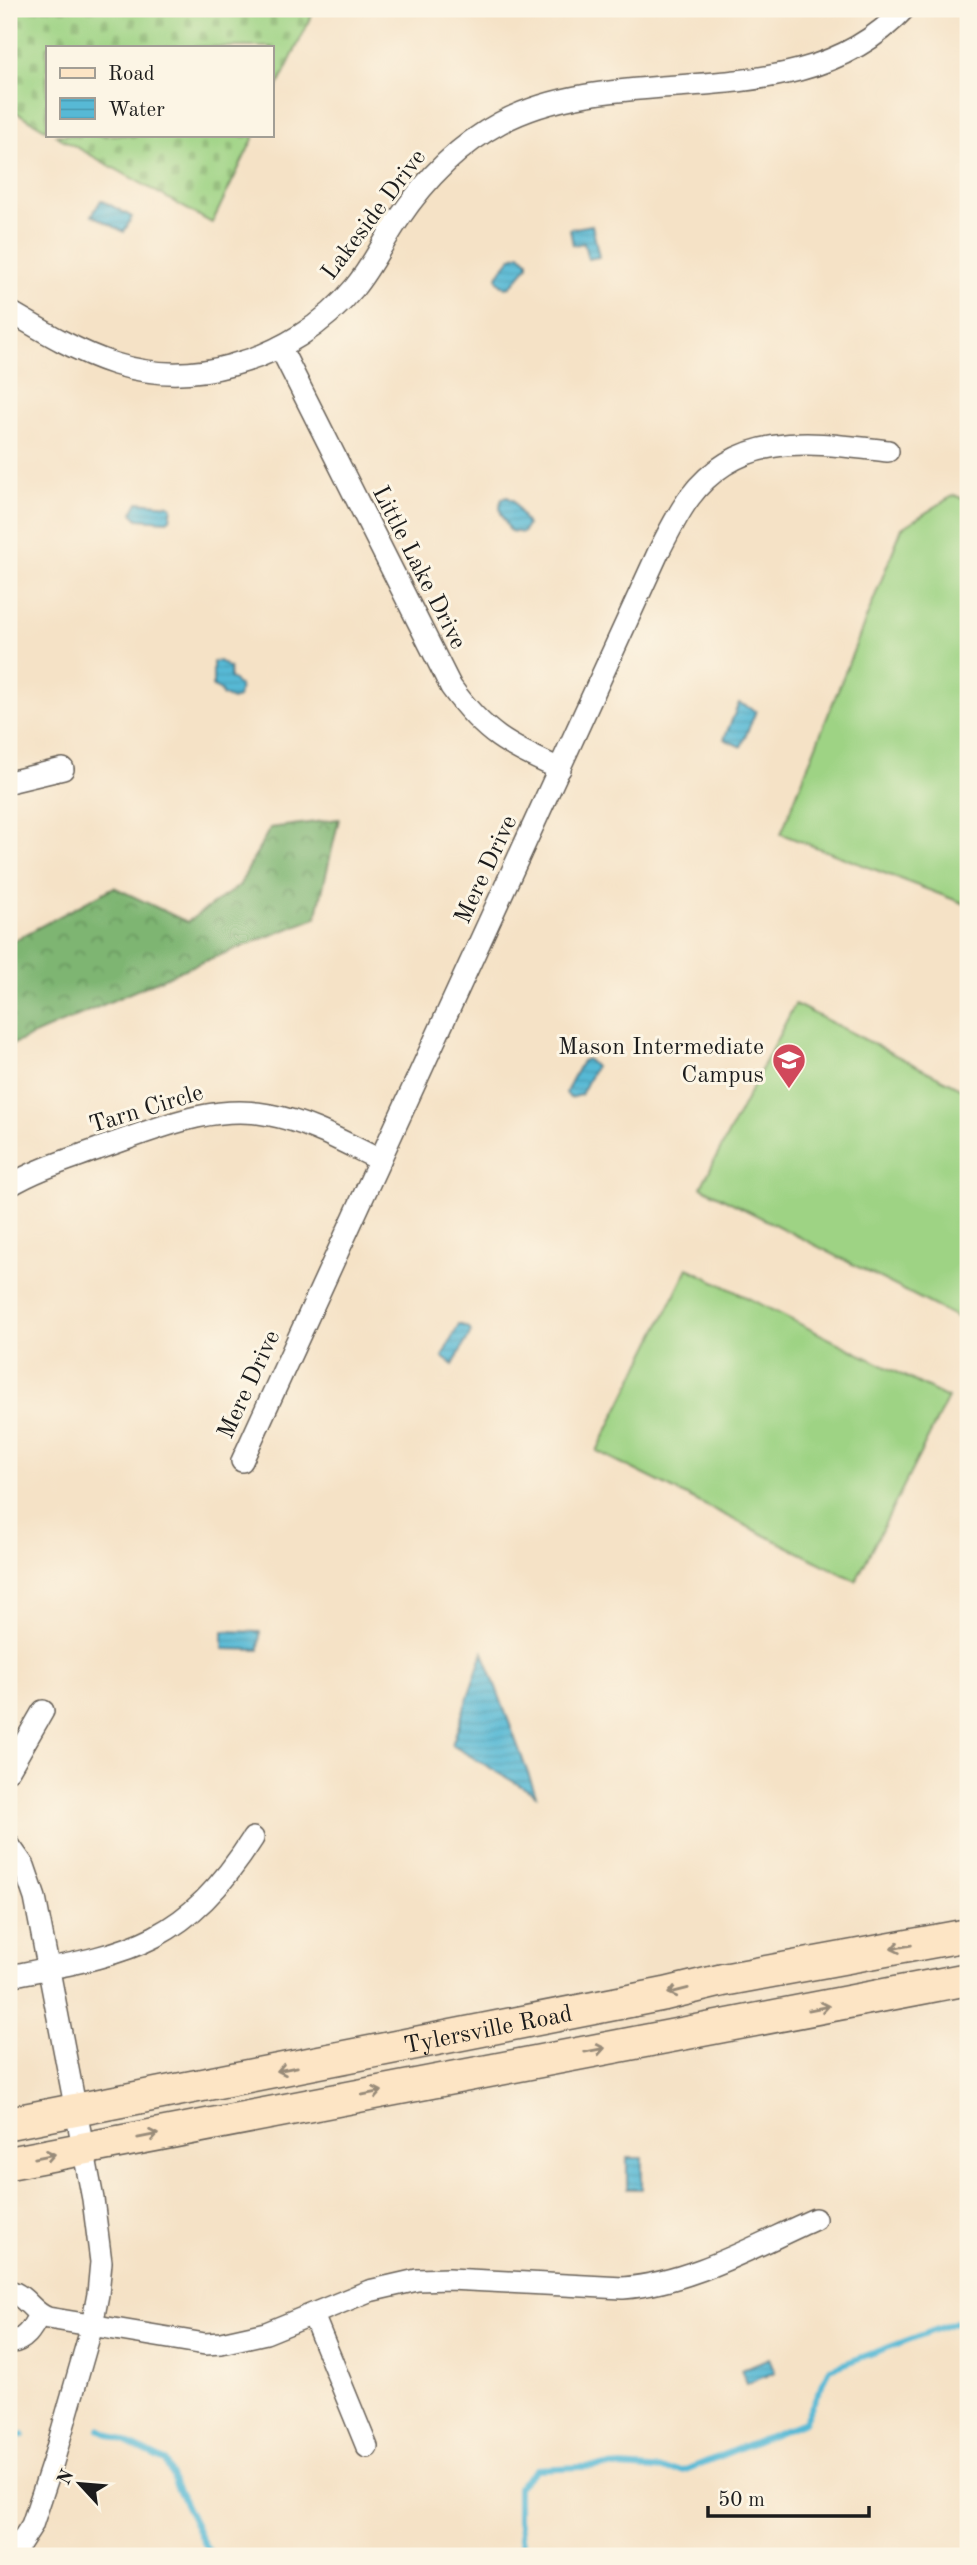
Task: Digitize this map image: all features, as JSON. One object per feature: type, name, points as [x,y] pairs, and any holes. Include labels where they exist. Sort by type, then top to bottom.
[{"type":"main road","name":"Tylersville Road","points":[[9,2123],[666,1994],[723,1980],[968,1935]]},
{"type":"main road","name":"Tylersville Road","points":[[9,2163],[968,1979]]},
{"type":"street","name":"Lakeside Drive","points":[[9,311],[88,355],[151,373],[167,375],[232,366],[280,347],[332,311],[355,287],[398,219],[437,169],[460,149],[500,123],[559,101],[798,71],[830,61],[859,46],[904,9]]},
{"type":"street","name":"Little Lake Drive","points":[[280,347],[451,687],[470,713],[494,735],[559,769]]},
{"type":"street","name":"Mere Drive","points":[[242,1461],[658,553],[681,510],[700,485],[725,464],[754,450],[801,443],[888,451]]},
{"type":"street","points":[[9,782],[63,769]]},
{"type":"street","name":"Tarn Circle","points":[[9,1186],[46,1168],[170,1124],[202,1115],[235,1111],[284,1118],[380,1160]]},
{"type":"street","points":[[9,1770],[43,1711]]},
{"type":"street","points":[[9,1976],[119,1953],[150,1941],[178,1924],[215,1892],[253,1838]]},
{"type":"street","points":[[9,1845],[24,1866],[30,1882],[93,2199],[100,2254],[99,2294],[92,2326],[32,2525],[12,2556]]},
{"type":"street","points":[[9,2291],[18,2293],[39,2315],[205,2344],[258,2335],[369,2291],[416,2280],[449,2279],[623,2288],[669,2281],[815,2219]]},
{"type":"street","points":[[9,2343],[17,2342],[29,2332],[39,2315]]},
{"type":"street","points":[[313,2315],[367,2447]]},
{"type":"green space","points":[[9,9],[315,9],[273,96],[273,46],[46,46],[46,129],[9,108]]},
{"type":"green space","points":[[57,136],[255,136],[212,223]]},
{"type":"green space","points":[[954,495],[968,501],[968,905],[781,834],[902,528]]},
{"type":"green space","points":[[339,819],[316,918],[187,968],[9,1046],[9,943],[114,887],[187,922],[239,886],[270,828]]},
{"type":"green space","points":[[795,1004],[968,1092],[968,1309],[962,1320],[701,1187]]},
{"type":"green space","points":[[688,1268],[948,1398],[856,1581],[597,1451]]},
{"type":"water","points":[[101,200],[132,217],[124,232],[92,215]]},
{"type":"water","points":[[592,225],[599,257],[588,259],[584,243],[573,245],[570,229]]},
{"type":"water","points":[[520,254],[528,261],[528,266],[510,287],[505,288],[497,276],[512,257]]},
{"type":"water","points":[[507,497],[513,500],[527,525],[523,533],[510,531],[502,516],[500,503]]},
{"type":"water","points":[[138,502],[169,505],[172,507],[170,519],[138,519],[132,513]]},
{"type":"water","points":[[219,661],[230,668],[230,678],[240,686],[238,698],[232,700],[213,687],[213,662]]},
{"type":"water","points":[[739,703],[756,711],[741,747],[724,739]]},
{"type":"water","points":[[587,1059],[595,1067],[581,1095],[570,1098],[567,1090],[582,1061]]},
{"type":"water","points":[[459,1324],[469,1328],[471,1332],[453,1365],[442,1357]]},
{"type":"water","points":[[223,1631],[260,1632],[259,1650],[223,1649]]},
{"type":"water","points":[[483,1652],[536,1795],[452,1745]]},
{"type":"water","points":[[627,2158],[642,2158],[642,2189],[627,2189]]},
{"type":"water","points":[[769,2358],[775,2372],[747,2384],[741,2370]]},
{"type":"waterway","points":[[524,2556],[518,2520],[518,2487],[536,2469],[603,2466],[683,2471],[804,2422],[830,2369],[959,2321],[968,2324]]},
{"type":"waterway","points":[[99,2429],[165,2461],[204,2544],[213,2556]]},
{"type":"waterway","points":[[9,2436],[23,2435]]},
{"type":"place","name":"Mason Intermediate Campus","points":[[789,1090]]}]
